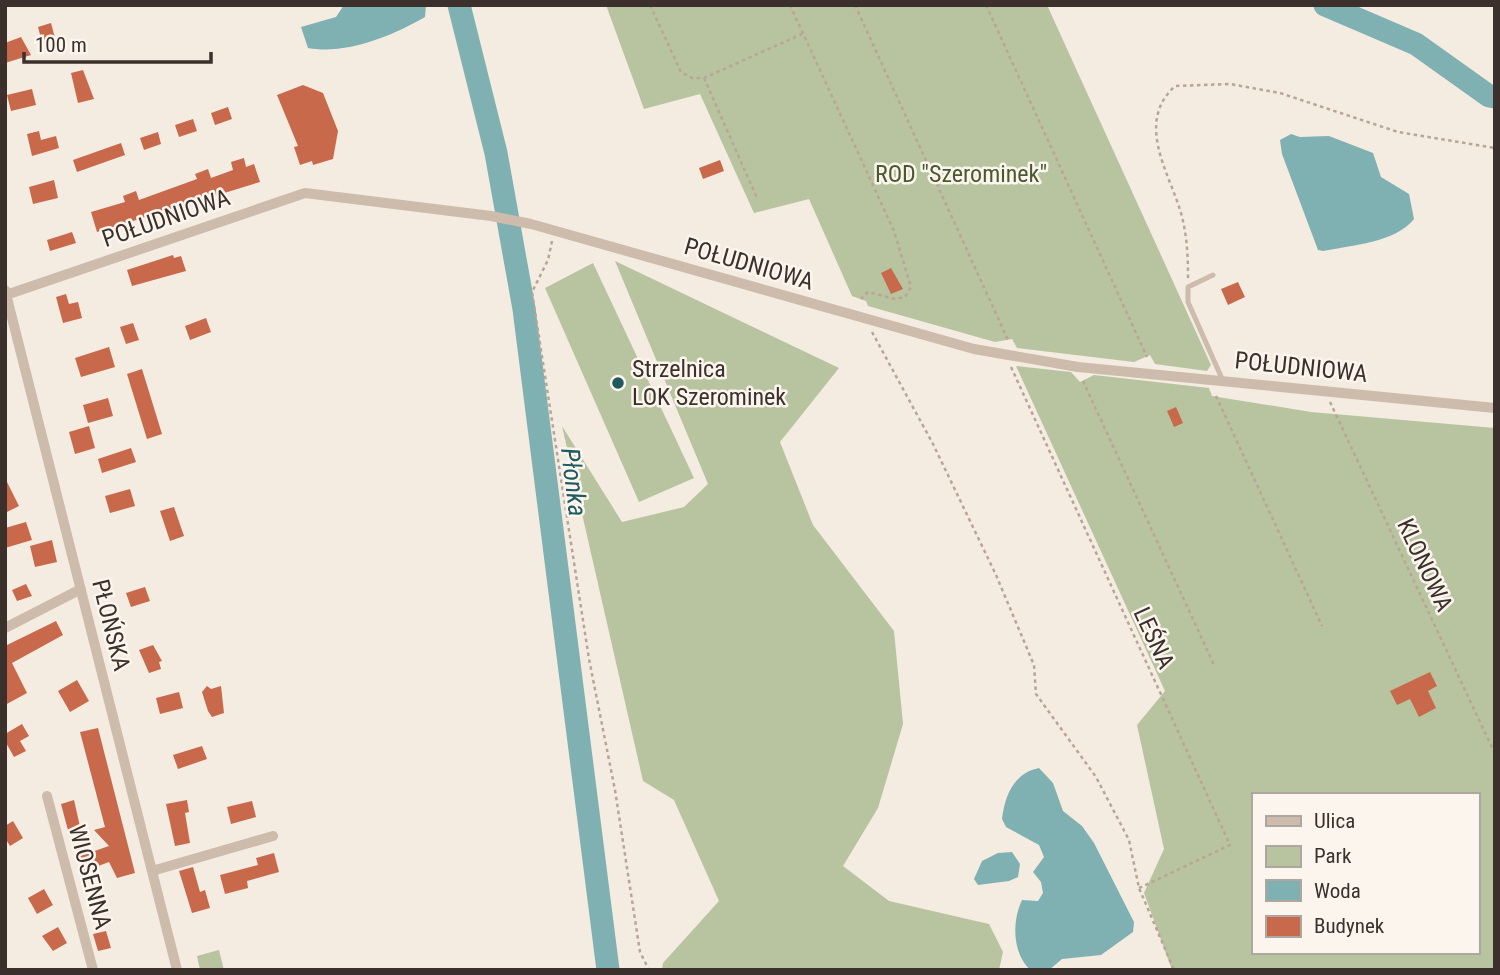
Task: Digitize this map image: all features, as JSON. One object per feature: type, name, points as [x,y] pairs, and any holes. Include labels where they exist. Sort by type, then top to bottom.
[{"type":"street","name":"POŁUDNIOWA","points":[[6,293],[304,193],[491,216],[531,224],[974,349],[1078,367],[1495,408]]},
{"type":"street","name":"PŁOŃSKA","points":[[6,293],[177,970]]},
{"type":"street","points":[[5,628],[81,589]]},
{"type":"street","name":"WIOSENNA","points":[[47,796],[93,970]]},
{"type":"street","points":[[152,871],[273,836]]},
{"type":"lane","points":[[1213,275],[1188,287],[1188,302],[1223,381]]},
{"type":"path","points":[[650,5],[681,72],[692,78],[704,78],[802,34]]},
{"type":"path","points":[[790,5],[894,231],[911,287],[905,297],[895,299],[868,292],[861,299]]},
{"type":"path","points":[[856,5],[1008,340]]},
{"type":"path","points":[[986,5],[1147,356]]},
{"type":"path","points":[[704,78],[757,198]]},
{"type":"path","points":[[1188,287],[1188,244],[1180,210],[1156,149],[1163,97],[1175,86],[1230,83],[1280,93],[1398,132],[1495,148]]},
{"type":"path","points":[[554,231],[548,260],[532,292],[589,659],[615,790],[640,952],[649,970]]},
{"type":"path","points":[[867,319],[878,346],[933,444],[1006,597],[1034,665],[1037,694],[1096,777],[1129,840],[1139,888],[1174,970]]},
{"type":"path","name":"LEŚNA","points":[[1005,354],[1230,845],[1139,888]]},
{"type":"path","points":[[1083,381],[1215,667]]},
{"type":"path","name":"KLONOWA","points":[[1325,391],[1495,754]]},
{"type":"path","points":[[1216,396],[1322,626]]},
{"type":"green space","name":"ROD \"Szerominek\"","points":[[606,5],[1047,5],[1211,365],[1207,371],[1155,364],[1150,355],[1134,362],[1017,348],[1012,339],[995,342],[868,306],[866,301],[852,296],[809,199],[754,213],[700,94],[644,109]]},
{"type":"green space","points":[[615,261],[839,368],[780,442],[813,525],[894,631],[903,724],[878,808],[843,866],[889,901],[989,924],[1003,952],[999,970],[662,970],[663,963],[719,901],[674,800],[643,781],[562,426],[622,522],[684,507],[708,484]]},
{"type":"green space","name":"Strzelnica LOK Szerominek","points":[[593,263],[694,478],[639,502],[545,288]]},
{"type":"green space","points":[[1016,366],[1071,372],[1080,382],[1094,375],[1209,388],[1212,396],[1311,412],[1495,428],[1495,970],[1172,970],[1144,893],[1164,849],[1137,725],[1165,691]]},
{"type":"green space","points":[[219,950],[224,970],[200,970],[197,956]]},
{"type":"water","points":[[344,5],[426,5],[425,17],[383,37],[338,49],[308,48],[301,27],[336,17]]},
{"type":"water","points":[[1291,134],[1300,137],[1329,136],[1373,153],[1381,177],[1409,194],[1414,219],[1406,227],[1385,238],[1360,245],[1318,250],[1282,154],[1280,140]]},
{"type":"water","points":[[1039,768],[1053,783],[1063,811],[1082,826],[1094,843],[1134,922],[1133,932],[1101,955],[1062,959],[1049,970],[1030,970],[1024,963],[1017,945],[1015,927],[1022,900],[1038,901],[1043,893],[1041,882],[1033,872],[1044,857],[1039,845],[1006,827],[1002,819],[1012,786],[1023,775]]},
{"type":"water","points":[[1012,852],[1020,864],[1018,877],[1009,881],[978,885],[974,879],[982,861],[998,853]]},
{"type":"building","points":[[51,23],[55,38],[42,42],[38,27]]},
{"type":"building","points":[[21,37],[31,55],[5,63],[5,43]]},
{"type":"building","points":[[83,70],[94,99],[78,103],[71,73]]},
{"type":"building","points":[[303,85],[323,93],[338,131],[333,159],[313,165],[312,161],[300,165],[294,147],[298,146],[277,95]]},
{"type":"building","points":[[32,89],[36,105],[11,111],[7,95]]},
{"type":"building","points":[[228,107],[232,119],[215,125],[211,113]]},
{"type":"building","points":[[193,119],[197,131],[179,137],[175,125]]},
{"type":"building","points":[[39,131],[41,140],[56,136],[59,148],[32,156],[27,134]]},
{"type":"building","points":[[158,132],[161,144],[144,150],[140,138]]},
{"type":"building","points":[[121,143],[125,155],[77,172],[73,160]]},
{"type":"building","points":[[244,158],[246,167],[254,164],[260,182],[97,232],[91,212],[125,202],[123,196],[136,191],[139,200],[197,179],[195,174],[208,169],[211,178],[233,170],[231,162]]},
{"type":"building","points":[[720,160],[724,171],[703,179],[699,168]]},
{"type":"building","points":[[54,180],[58,198],[33,204],[29,187]]},
{"type":"building","points":[[72,232],[76,243],[50,251],[47,240]]},
{"type":"building","points":[[173,255],[174,258],[181,256],[186,271],[132,286],[127,270]]},
{"type":"building","points":[[891,268],[903,289],[891,294],[881,273]]},
{"type":"building","points":[[1238,282],[1245,297],[1228,305],[1221,289]]},
{"type":"building","points":[[66,294],[69,304],[78,302],[82,318],[63,323],[56,297]]},
{"type":"building","points":[[206,318],[211,332],[190,340],[185,326]]},
{"type":"building","points":[[133,323],[139,340],[126,344],[120,327]]},
{"type":"building","points":[[109,347],[115,367],[81,377],[75,358]]},
{"type":"building","points":[[142,369],[162,434],[147,439],[127,374]]},
{"type":"building","points":[[108,398],[113,416],[88,423],[83,405]]},
{"type":"building","points":[[1176,407],[1183,423],[1174,427],[1167,411]]},
{"type":"building","points":[[89,426],[95,448],[75,454],[69,432]]},
{"type":"building","points":[[131,448],[136,462],[102,473],[98,459]]},
{"type":"building","points":[[5,478],[19,506],[5,513]]},
{"type":"building","points":[[130,489],[135,506],[110,513],[105,496]]},
{"type":"building","points":[[174,507],[184,536],[170,541],[160,511]]},
{"type":"building","points":[[26,522],[32,540],[5,548],[5,528]]},
{"type":"building","points":[[52,540],[57,562],[35,567],[30,546]]},
{"type":"building","points":[[26,584],[32,596],[17,601],[12,590]]},
{"type":"building","points":[[145,587],[150,601],[131,607],[126,593]]},
{"type":"building","points":[[56,621],[63,635],[12,663],[27,693],[5,705],[5,646]]},
{"type":"building","points":[[153,645],[162,661],[159,662],[161,669],[149,673],[139,650]]},
{"type":"building","points":[[1430,672],[1437,686],[1428,691],[1436,708],[1419,717],[1410,699],[1397,705],[1390,691]]},
{"type":"building","points":[[77,680],[89,701],[70,712],[58,691]]},
{"type":"building","points":[[207,686],[211,689],[221,686],[224,713],[212,717],[208,711],[202,692]]},
{"type":"building","points":[[179,692],[183,708],[160,714],[156,698]]},
{"type":"building","points":[[22,724],[29,736],[20,741],[26,751],[14,757],[5,741],[5,734]]},
{"type":"building","points":[[98,728],[135,873],[117,878],[109,862],[82,872],[77,857],[109,846],[94,830],[105,827],[80,732]]},
{"type":"building","points":[[202,746],[207,759],[178,769],[173,755]]},
{"type":"building","points":[[74,800],[81,831],[69,834],[61,804]]},
{"type":"building","points":[[187,800],[189,812],[185,813],[190,843],[175,846],[166,804]]},
{"type":"building","points":[[252,801],[256,817],[231,824],[227,807]]},
{"type":"building","points":[[13,821],[23,838],[10,846],[5,838],[5,826]]},
{"type":"building","points":[[274,853],[279,872],[247,881],[248,888],[225,894],[220,875],[258,865],[256,858]]},
{"type":"building","points":[[193,867],[200,892],[205,890],[210,908],[192,913],[179,871]]},
{"type":"building","points":[[44,889],[53,905],[37,914],[28,898]]},
{"type":"building","points":[[58,927],[67,943],[53,951],[42,936]]},
{"type":"building","points":[[106,931],[111,948],[98,951],[93,934]]},
{"type":"waterway","name":"Płonka","points":[[459,5],[496,153],[524,309],[608,970]]},
{"type":"waterway","points":[[1325,5],[1416,44],[1489,96],[1495,97]]},
{"type":"place","name":"Strzelnica LOK Szerominek","points":[[618,383]]}]
